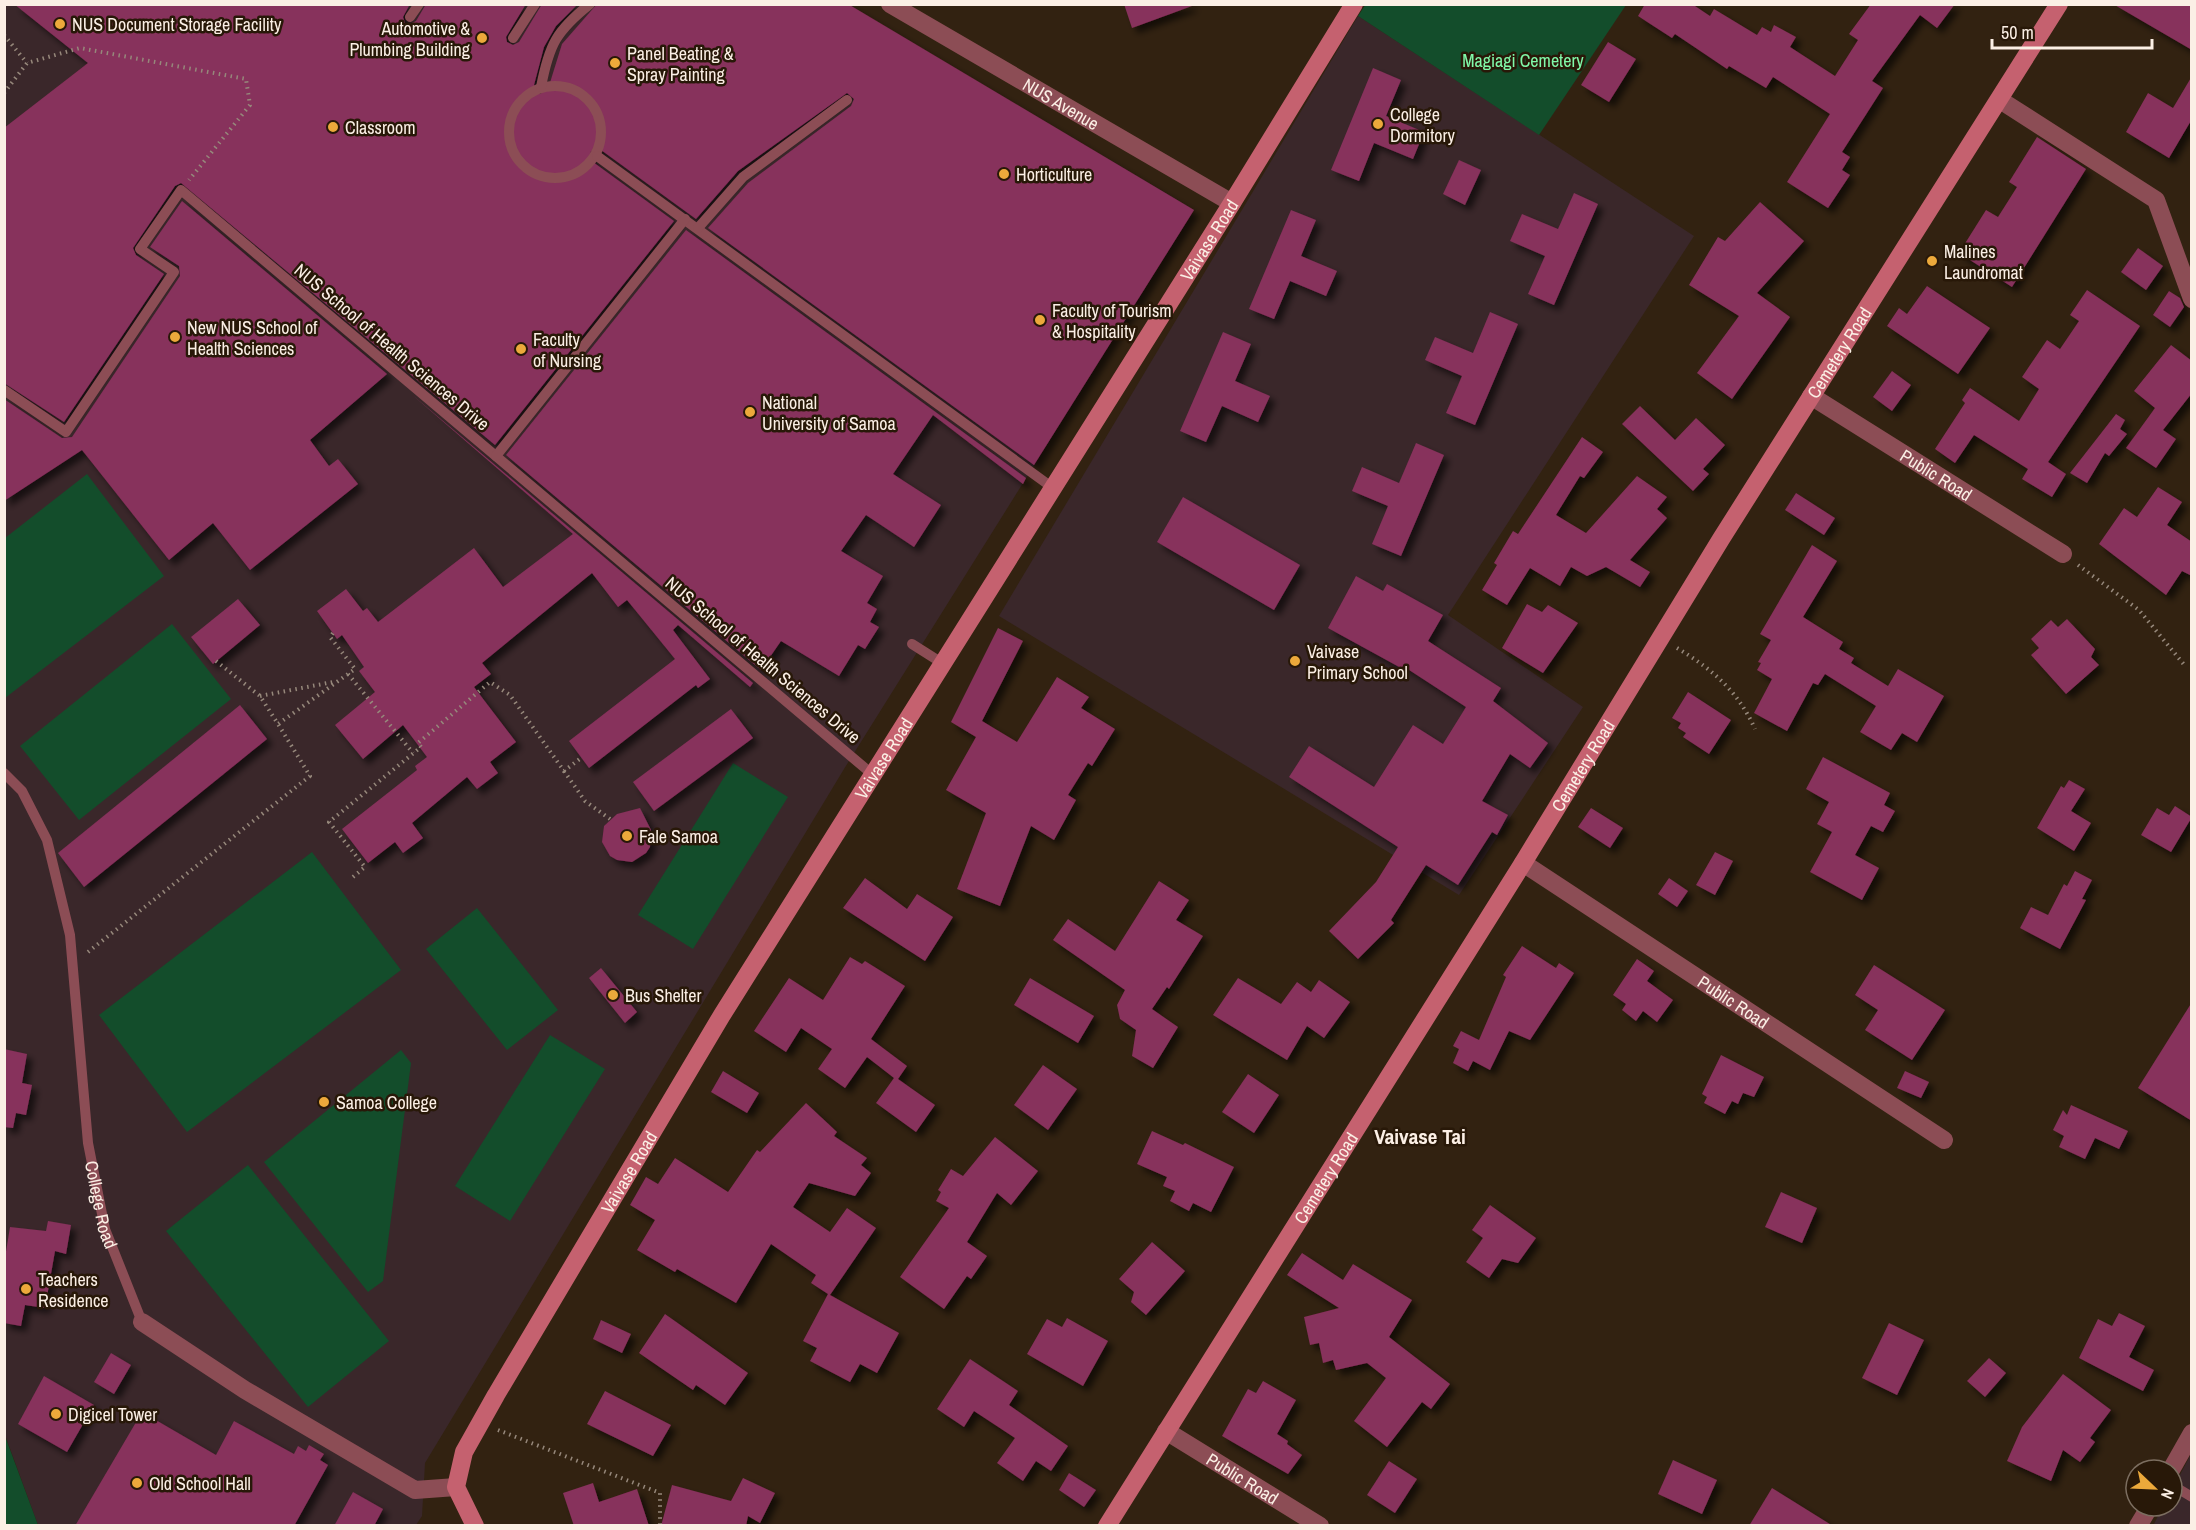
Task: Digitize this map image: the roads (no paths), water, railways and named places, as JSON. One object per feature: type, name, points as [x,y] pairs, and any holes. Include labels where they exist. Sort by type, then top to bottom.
[{"type":"street","name":"Vaivase Road","points":[[456,1487],[464,1452],[480,1423],[681,1082],[1232,203],[1354,4]]},
{"type":"street","name":"Cemetery Road","points":[[1107,1526],[1523,863],[1811,396],[2059,4]]},
{"type":"street","name":"NUS Avenue","points":[[893,5],[1232,203]]},
{"type":"street","points":[[2000,100],[2156,200],[2192,299]]},
{"type":"street","name":"Public Road","points":[[1811,396],[2063,554]]},
{"type":"street","name":"Public Road","points":[[1523,863],[1944,1140]]},
{"type":"street","name":"College Road","points":[[142,1322],[245,1390],[415,1490],[456,1487]]},
{"type":"street","name":"Public Road","points":[[1166,1431],[1320,1526]]},
{"type":"street","points":[[2178,1458],[2192,1433]]},
{"type":"street","points":[[456,1487],[476,1526]]},
{"type":"lane","points":[[410,17],[418,4]]},
{"type":"lane","points":[[513,38],[536,4]]},
{"type":"lane","points":[[541,87],[547,52],[571,19],[590,4]]},
{"type":"lane","points":[[541,87],[571,88],[584,96],[595,108],[601,123],[601,138],[597,156],[577,173],[563,178],[549,179],[535,175],[523,167],[514,155],[508,140],[509,124],[514,108],[525,96],[541,87]]},
{"type":"lane","points":[[698,228],[743,177],[848,100]]},
{"type":"lane","points":[[597,156],[1053,488]]},
{"type":"lane","name":"NUS School of Health Sciences Drive","points":[[4,390],[66,432],[174,272],[140,249],[181,190],[872,774]]},
{"type":"lane","points":[[496,456],[685,219]]},
{"type":"lane","points":[[912,644],[942,663]]},
{"type":"lane","name":"College Road","points":[[4,773],[22,791],[47,840],[70,935],[88,1143],[98,1197],[105,1229],[142,1322]]},
{"type":"place","name":"NUS Document Storage Facility","points":[[60,24]]},
{"type":"place","name":"Automotive & Plumbing Building","points":[[482,38]]},
{"type":"place","name":"Panel Beating & Spray Painting","points":[[615,63]]},
{"type":"place","name":"College Dormitory","points":[[1378,124]]},
{"type":"place","name":"Classroom","points":[[333,127]]},
{"type":"place","name":"Horticulture","points":[[1004,174]]},
{"type":"place","name":"Malines Laundromat","points":[[1932,261]]},
{"type":"place","name":"Faculty of Tourism & Hospitality","points":[[1040,320]]},
{"type":"place","name":"New NUS School of Health Sciences","points":[[175,337]]},
{"type":"place","name":"Faculty of Nursing","points":[[521,349]]},
{"type":"place","name":"National University of Samoa","points":[[750,412]]},
{"type":"place","name":"Vaivase Primary School","points":[[1295,661]]},
{"type":"place","name":"Fale Samoa","points":[[627,836]]},
{"type":"place","name":"Bus Shelter","points":[[613,995]]},
{"type":"place","name":"Samoa College","points":[[324,1102]]},
{"type":"place","name":"Teachers Residence","points":[[26,1289]]},
{"type":"place","name":"Digicel Tower","points":[[56,1414]]},
{"type":"place","name":"Old School Hall","points":[[137,1483]]},
{"type":"district","name":"Vaivase Tai","points":[[1420,1136]]},
{"type":"park label","name":"Magiagi Cemetery","points":[[1523,60]]}]
